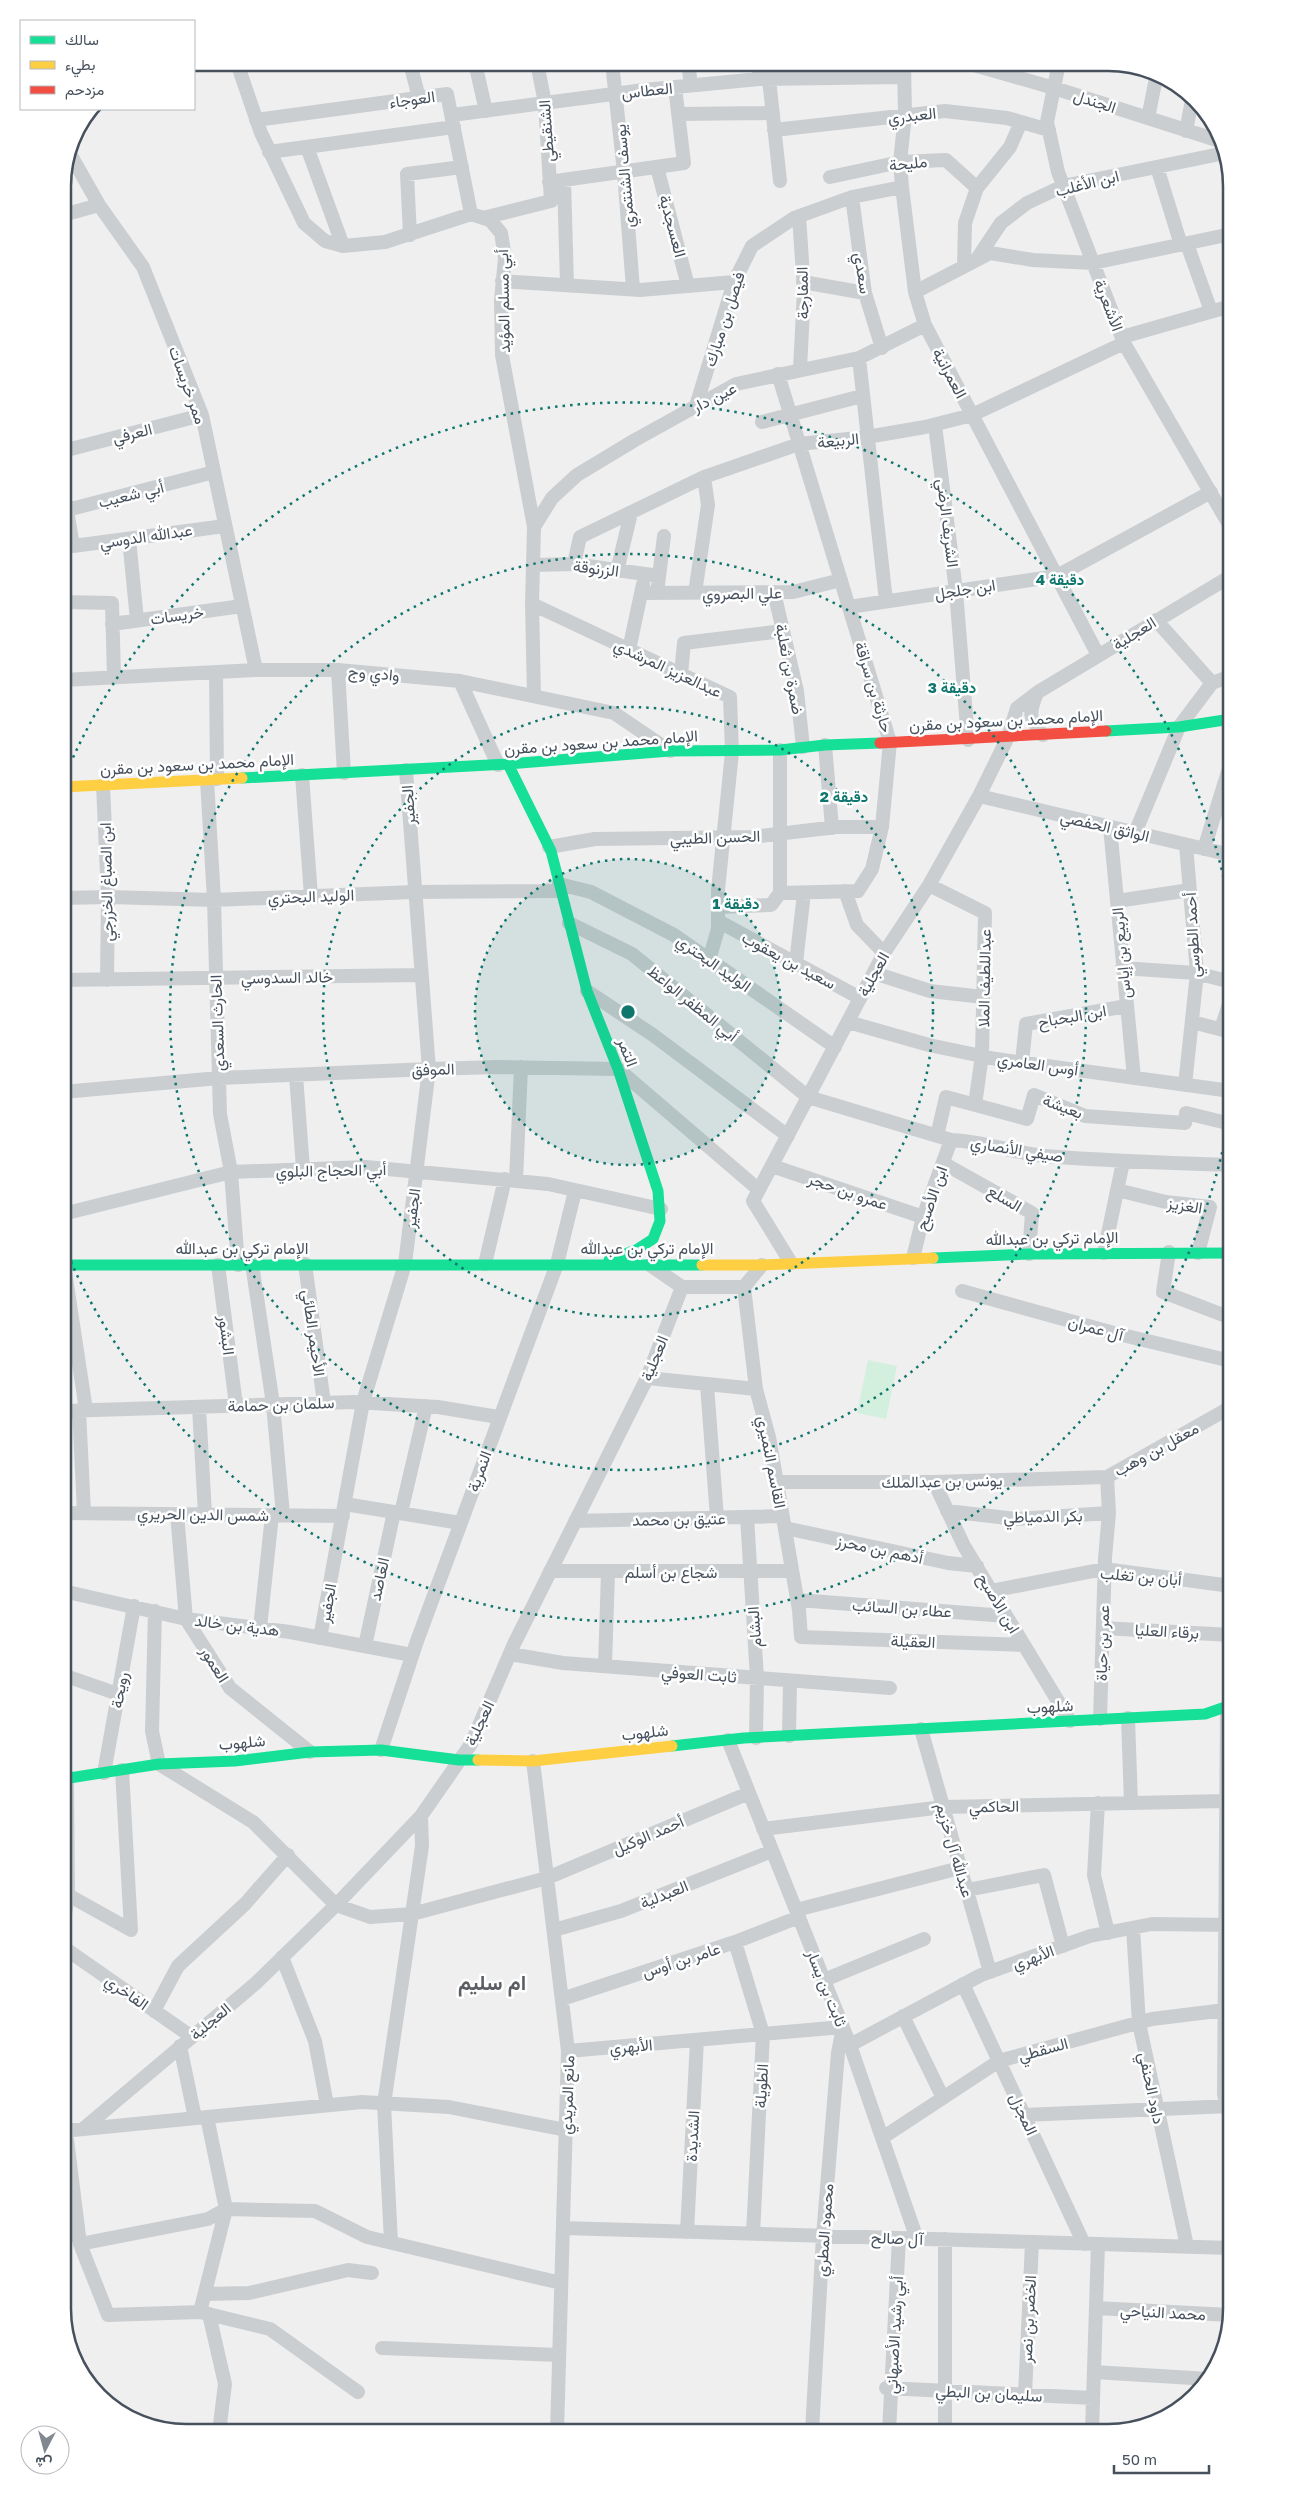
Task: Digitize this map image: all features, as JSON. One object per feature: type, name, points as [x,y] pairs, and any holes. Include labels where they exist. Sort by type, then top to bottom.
[{"type":"street","points":[[240,71],[269,152],[304,223],[325,241],[343,246],[385,242],[477,216]]},
{"type":"street","points":[[412,71],[419,98]]},
{"type":"street","points":[[477,71],[486,111]]},
{"type":"street","name":"الشنقيطي","points":[[477,216],[550,201],[545,103],[539,71]]},
{"type":"street","name":"يوسف الشنتمري","points":[[613,71],[624,172],[632,289]]},
{"type":"street","points":[[689,71],[691,85]]},
{"type":"street","points":[[762,71],[773,112],[780,181]]},
{"type":"street","points":[[797,71],[797,78]]},
{"type":"street","name":"العمرانية","points":[[903,71],[905,115],[900,162],[902,187],[915,292],[925,325],[1098,655]]},
{"type":"street","name":"الجندل","points":[[994,71],[1212,138]]},
{"type":"street","name":"الأشعرية","points":[[1057,71],[1047,122],[1063,186],[1123,340],[1223,513]]},
{"type":"street","name":"العطاس","points":[[269,152],[453,121],[486,111],[616,93],[764,79],[903,77]]},
{"type":"street","points":[[1148,118],[1155,82]]},
{"type":"street","points":[[549,182],[684,163],[675,87]]},
{"type":"street","name":"العوجاء","points":[[256,120],[448,94],[462,167],[477,216]]},
{"type":"street","points":[[1186,130],[1191,107]]},
{"type":"street","name":"العبدري","points":[[774,130],[945,111],[975,113],[1022,122],[1049,130]]},
{"type":"street","points":[[678,114],[773,112]]},
{"type":"street","points":[[970,263],[965,223],[977,188],[1010,147],[1022,122]]},
{"type":"street","points":[[307,147],[343,246]]},
{"type":"street","name":"ابن الأغلب","points":[[970,263],[1001,223],[1027,203],[1063,186],[1218,154]]},
{"type":"street","name":"مليحة","points":[[830,177],[900,162],[946,160],[977,188]]},
{"type":"street","name":"ممر خريسات","points":[[73,164],[143,268],[202,415],[256,670]]},
{"type":"street","points":[[410,235],[407,174],[462,167]]},
{"type":"street","name":"العسجدية","points":[[658,167],[688,286]]},
{"type":"street","points":[[1157,167],[1184,244],[1211,311]]},
{"type":"street","name":"الشنقيطي","points":[[564,180],[567,285]]},
{"type":"street","name":"فيصل بن مبارك","points":[[696,406],[734,282],[752,246],[799,216],[852,197],[902,187]]},
{"type":"street","name":"سعدي","points":[[852,197],[865,293],[882,348]]},
{"type":"street","points":[[71,213],[99,205]]},
{"type":"street","name":"أبي مسلم المؤيد","points":[[477,216],[490,220],[501,234],[505,258],[501,300],[502,355],[534,527],[532,604],[534,696]]},
{"type":"street","name":"المفارجة","points":[[799,216],[802,282],[800,369]]},
{"type":"street","points":[[915,292],[990,253],[1033,260],[1093,263],[1223,236]]},
{"type":"street","points":[[502,281],[632,289],[734,282]]},
{"type":"street","points":[[802,282],[865,293]]},
{"type":"street","name":"الربيعة","points":[[574,564],[580,538],[704,476],[800,444],[867,437],[935,425],[972,415],[1123,340],[1223,308]]},
{"type":"street","name":"عين دار","points":[[534,527],[552,498],[577,475],[635,440],[736,384],[800,369],[824,367],[859,358],[925,325]]},
{"type":"street","points":[[859,358],[886,601]]},
{"type":"street","name":"حارثة بن سراقة","points":[[778,374],[890,742],[882,827],[872,869],[858,891],[780,893]]},
{"type":"street","points":[[762,422],[862,396]]},
{"type":"street","name":"العرفي","points":[[71,449],[202,415]]},
{"type":"street","name":"الشريف الرضي","points":[[935,425],[956,591],[968,740]]},
{"type":"street","name":"أبي شعيب","points":[[71,509],[214,472]]},
{"type":"street","points":[[695,593],[708,506],[704,476]]},
{"type":"street","name":"ابن جلجل","points":[[849,607],[1057,576],[1211,492]]},
{"type":"street","points":[[618,571],[631,513]]},
{"type":"street","name":"عبدالله الدوسي","points":[[71,534],[73,546],[225,526]]},
{"type":"street","points":[[657,593],[664,536]]},
{"type":"street","points":[[129,538],[137,620]]},
{"type":"street","name":"الزرنوقة","points":[[533,566],[574,564],[659,576]]},
{"type":"street","points":[[629,650],[645,574]]},
{"type":"street","name":"علي البصروي","points":[[641,593],[793,592],[841,580]]},
{"type":"street","name":"العجلية","points":[[791,1263],[753,1202],[884,953],[929,885],[979,796],[1008,737],[1017,708],[1038,692],[1098,655],[1223,581]]},
{"type":"street","name":"ضمرة بن ثعلبة","points":[[774,592],[797,691],[803,747]]},
{"type":"street","points":[[71,602],[112,603],[114,678]]},
{"type":"street","name":"عبدالعزيز المرشدي","points":[[532,604],[730,697],[732,752],[723,838],[718,921],[709,960]]},
{"type":"street","name":"خريسات","points":[[112,624],[242,606]]},
{"type":"street","points":[[1156,620],[1212,683]]},
{"type":"street","points":[[680,674],[684,643],[782,630]]},
{"type":"street","name":"وادي وج","points":[[71,680],[256,670],[338,670],[460,681],[614,713],[670,751]]},
{"type":"street","points":[[338,670],[344,773]]},
{"type":"street","name":"الحارث السعدي","points":[[216,672],[212,780],[220,1114],[231,1172],[238,1265]]},
{"type":"street","points":[[1135,833],[1179,727],[1212,683],[1223,679]]},
{"type":"street","points":[[460,681],[503,764]]},
{"type":"street","points":[[1038,692],[1030,708],[1032,722],[1043,735]]},
{"type":"street","name":"الإمام محمد بن سعود بن مقرن","points":[[71,787],[406,770],[670,751],[732,752],[780,750],[825,745],[968,740],[1179,727],[1223,720]]},
{"type":"street","points":[[825,745],[832,828]]},
{"type":"street","points":[[718,907],[772,905],[780,893],[780,750]]},
{"type":"street","name":"التمر","points":[[503,764],[549,847],[588,992],[618,1069],[658,1191],[661,1209],[658,1234],[647,1246],[598,1264]]},
{"type":"street","name":"الجفير","points":[[320,1638],[363,1402],[405,1264],[429,1069],[406,770]]},
{"type":"street","points":[[302,775],[311,896]]},
{"type":"street","name":"ابن الصباغ الخزرجي","points":[[103,785],[108,897],[107,980]]},
{"type":"street","points":[[1204,849],[1223,790]]},
{"type":"street","name":"الواثق الحفصي","points":[[979,796],[1223,853]]},
{"type":"street","name":"الحسن الطيبي","points":[[549,847],[595,839],[723,838],[832,828],[882,827]]},
{"type":"street","name":"الربيع بن إياس","points":[[1110,827],[1134,1078]]},
{"type":"street","name":"أحمد الطوسي","points":[[1185,1085],[1197,973],[1186,845]]},
{"type":"street","name":"عبداللطيف الملا","points":[[929,885],[985,913],[982,1056],[975,1105]]},
{"type":"street","name":"الوليد البحتري","points":[[71,898],[214,900],[559,888],[591,892],[674,935],[835,1047]]},
{"type":"street","points":[[1117,902],[1190,890]]},
{"type":"street","points":[[845,891],[857,925],[884,953]]},
{"type":"street","points":[[796,964],[804,893]]},
{"type":"street","name":"سعيد بن يعقوب","points":[[718,921],[860,998]]},
{"type":"street","name":"أبي المظفر الواعظ","points":[[569,923],[632,954],[808,1097]]},
{"type":"street","points":[[1122,968],[1197,973],[1223,980]]},
{"type":"street","points":[[874,973],[930,991],[984,997]]},
{"type":"street","name":"خالد السدوسي","points":[[71,980],[421,975]]},
{"type":"street","points":[[588,992],[653,1035],[788,1136]]},
{"type":"street","name":"ابن البحباح","points":[[1022,1062],[1026,1024],[1126,1006]]},
{"type":"street","name":"أوس العامري","points":[[848,1022],[929,1045],[982,1056],[1223,1090]]},
{"type":"street","points":[[1192,1022],[1223,1030]]},
{"type":"street","points":[[485,1264],[511,1180],[521,1067]]},
{"type":"street","name":"الموفق","points":[[71,1091],[219,1078],[429,1069],[521,1067],[618,1069]]},
{"type":"street","points":[[618,1069],[759,1190]]},
{"type":"street","points":[[296,1075],[303,1169]]},
{"type":"street","name":"بعيشة","points":[[936,1136],[946,1097],[1027,1119],[1034,1095],[1085,1116],[1185,1123],[1186,1113],[1223,1122]]},
{"type":"street","name":"صيفي الأنصاري","points":[[808,1097],[951,1140],[972,1140],[1043,1156],[1123,1162],[1223,1165]]},
{"type":"street","name":"ابن الأصبح","points":[[913,1258],[924,1217],[951,1140]]},
{"type":"street","points":[[1104,1253],[1123,1162]]},
{"type":"street","name":"السلع","points":[[943,1163],[1032,1213],[1029,1254]]},
{"type":"street","name":"عمرو بن حجر","points":[[772,1166],[924,1217]]},
{"type":"street","name":"أبي الحجاج البلوي","points":[[71,1212],[231,1172],[366,1167],[548,1184],[661,1209]]},
{"type":"street","name":"الغزيز","points":[[1117,1190],[1166,1202],[1210,1208],[1198,1252]]},
{"type":"street","name":"النمرية","points":[[381,1750],[412,1655],[498,1417],[557,1264],[574,1191]]},
{"type":"street","points":[[1169,1252],[1163,1292],[1223,1315]]},
{"type":"street","name":"الإمام تركي بن عبدالله","points":[[71,1264],[762,1265],[1029,1254],[1223,1253]]},
{"type":"street","points":[[252,1264],[273,1404],[278,1515],[260,1628]]},
{"type":"street","name":"الأحيمر الطائي","points":[[305,1264],[324,1403]]},
{"type":"street","points":[[649,1264],[682,1287],[744,1287],[762,1265]]},
{"type":"street","name":"البشور","points":[[218,1265],[236,1405]]},
{"type":"street","name":"العجلية","points":[[83,2129],[256,1983],[336,1905],[421,1816],[471,1744],[510,1654],[647,1378],[682,1287]]},
{"type":"street","name":"القاسم النميري","points":[[744,1287],[756,1389],[769,1437],[798,1600],[801,1637]]},
{"type":"street","name":"آل عمران","points":[[962,1291],[1114,1333],[1223,1359]]},
{"type":"street","points":[[71,1339],[82,1410],[84,1512]]},
{"type":"street","points":[[647,1378],[756,1389]]},
{"type":"street","points":[[707,1385],[717,1518]]},
{"type":"street","name":"سلمان بن حمامة","points":[[71,1411],[363,1402],[426,1406],[498,1417]]},
{"type":"street","name":"العاصد","points":[[365,1646],[397,1513],[426,1406]]},
{"type":"street","points":[[199,1407],[205,1514]]},
{"type":"street","name":"معقل بن وهب","points":[[1107,1477],[1223,1412]]},
{"type":"street","name":"يونس بن عبدالملك","points":[[776,1482],[934,1482],[1107,1477]]},
{"type":"street","name":"عمر بن حياة","points":[[1100,1719],[1104,1569],[1109,1513],[1107,1477]]},
{"type":"street","name":"ابن الأصبح","points":[[934,1482],[976,1566],[1070,1721]]},
{"type":"street","name":"شمس الدين الحريري","points":[[71,1513],[278,1515],[344,1510],[397,1513],[460,1523]]},
{"type":"street","name":"بكر الدمياطي","points":[[947,1511],[1016,1519],[1109,1513]]},
{"type":"street","name":"العمور","points":[[177,1514],[186,1619],[230,1688],[310,1752]]},
{"type":"street","name":"عتيق بن محمد","points":[[575,1522],[746,1517],[784,1522]]},
{"type":"street","name":"البشام","points":[[746,1517],[757,1678],[756,1738]]},
{"type":"street","name":"أدهم بن محرز","points":[[784,1522],[948,1563],[976,1566]]},
{"type":"street","name":"أبان بن تغلب","points":[[991,1591],[1104,1569],[1223,1585]]},
{"type":"street","name":"شجاع بن أسلم","points":[[550,1571],[792,1571]]},
{"type":"street","points":[[605,1666],[608,1572]]},
{"type":"street","name":"هدية بن خالد","points":[[71,1593],[186,1619],[260,1628],[412,1655]]},
{"type":"street","name":"عطاء بن السائب","points":[[798,1600],[1006,1616]]},
{"type":"street","name":"رويحة","points":[[104,1773],[134,1606]]},
{"type":"street","points":[[154,1611],[152,1731],[159,1764],[253,1822],[336,1905]]},
{"type":"street","name":"برقاء العليا","points":[[1103,1628],[1223,1635]]},
{"type":"street","name":"العقيلة","points":[[801,1637],[1024,1645]]},
{"type":"street","name":"ثابت العوفي","points":[[510,1654],[563,1663],[890,1688]]},
{"type":"street","points":[[71,1678],[118,1694]]},
{"type":"street","points":[[789,1736],[790,1681]]},
{"type":"street","name":"شلهوب","points":[[71,1778],[159,1764],[235,1760],[310,1752],[381,1750],[460,1760],[533,1761],[728,1740],[1205,1714],[1223,1708]]},
{"type":"street","points":[[1128,1718],[1131,1803]]},
{"type":"street","name":"عبدالله آل خزيم","points":[[921,1729],[990,1972]]},
{"type":"street","name":"ثابت بن يسار","points":[[728,1740],[850,2045],[917,2239]]},
{"type":"street","name":"مانع المريدي","points":[[533,1761],[568,2051],[557,2424]]},
{"type":"street","points":[[71,1898],[132,1930],[122,1770]]},
{"type":"street","name":"أحمد الوكيل","points":[[336,1905],[370,1916],[412,1914],[547,1878],[749,1793]]},
{"type":"street","name":"الحاكمي","points":[[763,1829],[943,1807],[1223,1800]]},
{"type":"street","points":[[1098,1803],[1094,1875],[1108,1933]]},
{"type":"street","points":[[391,2242],[384,2104],[422,1846],[421,1816]]},
{"type":"street","name":"العبدلية","points":[[554,1930],[621,1911],[772,1851]]},
{"type":"street","points":[[154,2011],[178,1966],[245,1904],[288,1855]]},
{"type":"street","name":"عامر بن أوس","points":[[562,1999],[735,1942],[797,1914],[960,1868]]},
{"type":"street","points":[[967,1890],[1044,1875],[1062,1946]]},
{"type":"street","name":"الأبهري","points":[[850,2045],[963,1984],[990,1972],[1062,1946],[1108,1933],[1152,1924],[1223,1925]]},
{"type":"street","name":"داود الحنفي","points":[[1133,1928],[1139,2023],[1187,2246]]},
{"type":"street","points":[[824,1980],[924,1940]]},
{"type":"street","name":"الطويلة","points":[[735,1942],[763,2034],[753,2234]]},
{"type":"street","name":"الفاخري","points":[[71,1953],[192,2037]]},
{"type":"street","points":[[282,1957],[315,2041],[327,2106]]},
{"type":"street","name":"المجزل","points":[[963,1984],[1024,2115],[1091,2244],[1096,2308],[1092,2424]]},
{"type":"street","name":"السقطي","points":[[882,2138],[999,2061],[1139,2023],[1223,2010]]},
{"type":"street","points":[[903,2016],[943,2098]]},
{"type":"street","name":"الأبهري","points":[[568,2051],[843,2028]]},
{"type":"street","name":"محمود المطري","points":[[812,2424],[823,2236],[838,2053],[843,2028]]},
{"type":"street","name":"الشديدة","points":[[687,2232],[697,2040]]},
{"type":"street","points":[[180,2046],[226,2209],[205,2294],[205,2313],[225,2384],[220,2424]]},
{"type":"street","points":[[71,2130],[362,2102],[449,2108],[566,2130]]},
{"type":"street","points":[[1024,2115],[1223,2106]]},
{"type":"street","points":[[71,2180],[80,2244],[108,2315],[205,2313],[270,2329],[358,2392]]},
{"type":"street","points":[[80,2244],[208,2219],[226,2209],[315,2211],[367,2237],[561,2283]]},
{"type":"street","points":[[71,2231],[77,2222]]},
{"type":"street","name":"آل صالح","points":[[563,2228],[1223,2248]]},
{"type":"street","name":"أبي رشيد الأصبهاني","points":[[889,2424],[889,2388],[898,2238]]},
{"type":"street","points":[[945,2240],[945,2424]]},
{"type":"street","name":"الخضر بن نصر","points":[[1025,2395],[1032,2242]]},
{"type":"street","points":[[205,2294],[249,2293],[348,2270],[372,2273]]},
{"type":"street","name":"محمد النياحي","points":[[1096,2308],[1223,2315]]},
{"type":"street","points":[[382,2348],[559,2355]]},
{"type":"street","points":[[1094,2372],[1200,2378]]},
{"type":"street","name":"سليمان بن البطي","points":[[889,2388],[1093,2398]]},
{"type":"green space","points":[[868,1360],[897,1366],[886,1419],[857,1413]]},
{"type":"traffic: fast","points":[[1106,731],[1179,727],[1223,720]]},
{"type":"traffic: fast","points":[[242,778],[508,764],[670,751],[780,750],[825,745],[880,743]]},
{"type":"traffic: fast","points":[[508,764],[551,851],[587,991],[618,1069],[658,1191],[660,1221],[653,1239],[636,1250],[609,1260]]},
{"type":"traffic: fast","points":[[933,1258],[1029,1254],[1223,1253]]},
{"type":"traffic: fast","points":[[71,1265],[702,1265]]},
{"type":"traffic: fast","points":[[672,1746],[744,1738],[1205,1714],[1223,1708]]},
{"type":"traffic: fast","points":[[71,1778],[159,1764],[235,1761],[310,1752],[381,1750],[459,1760],[478,1760]]},
{"type":"traffic: slow","points":[[71,787],[242,778]]},
{"type":"traffic: slow","points":[[702,1265],[762,1265],[933,1258]]},
{"type":"traffic: slow","points":[[478,1760],[533,1761],[672,1746]]},
{"type":"traffic: jam","points":[[880,743],[1106,731]]},
{"type":"district","name":"ام سليم","points":[[492,1982]]}]
